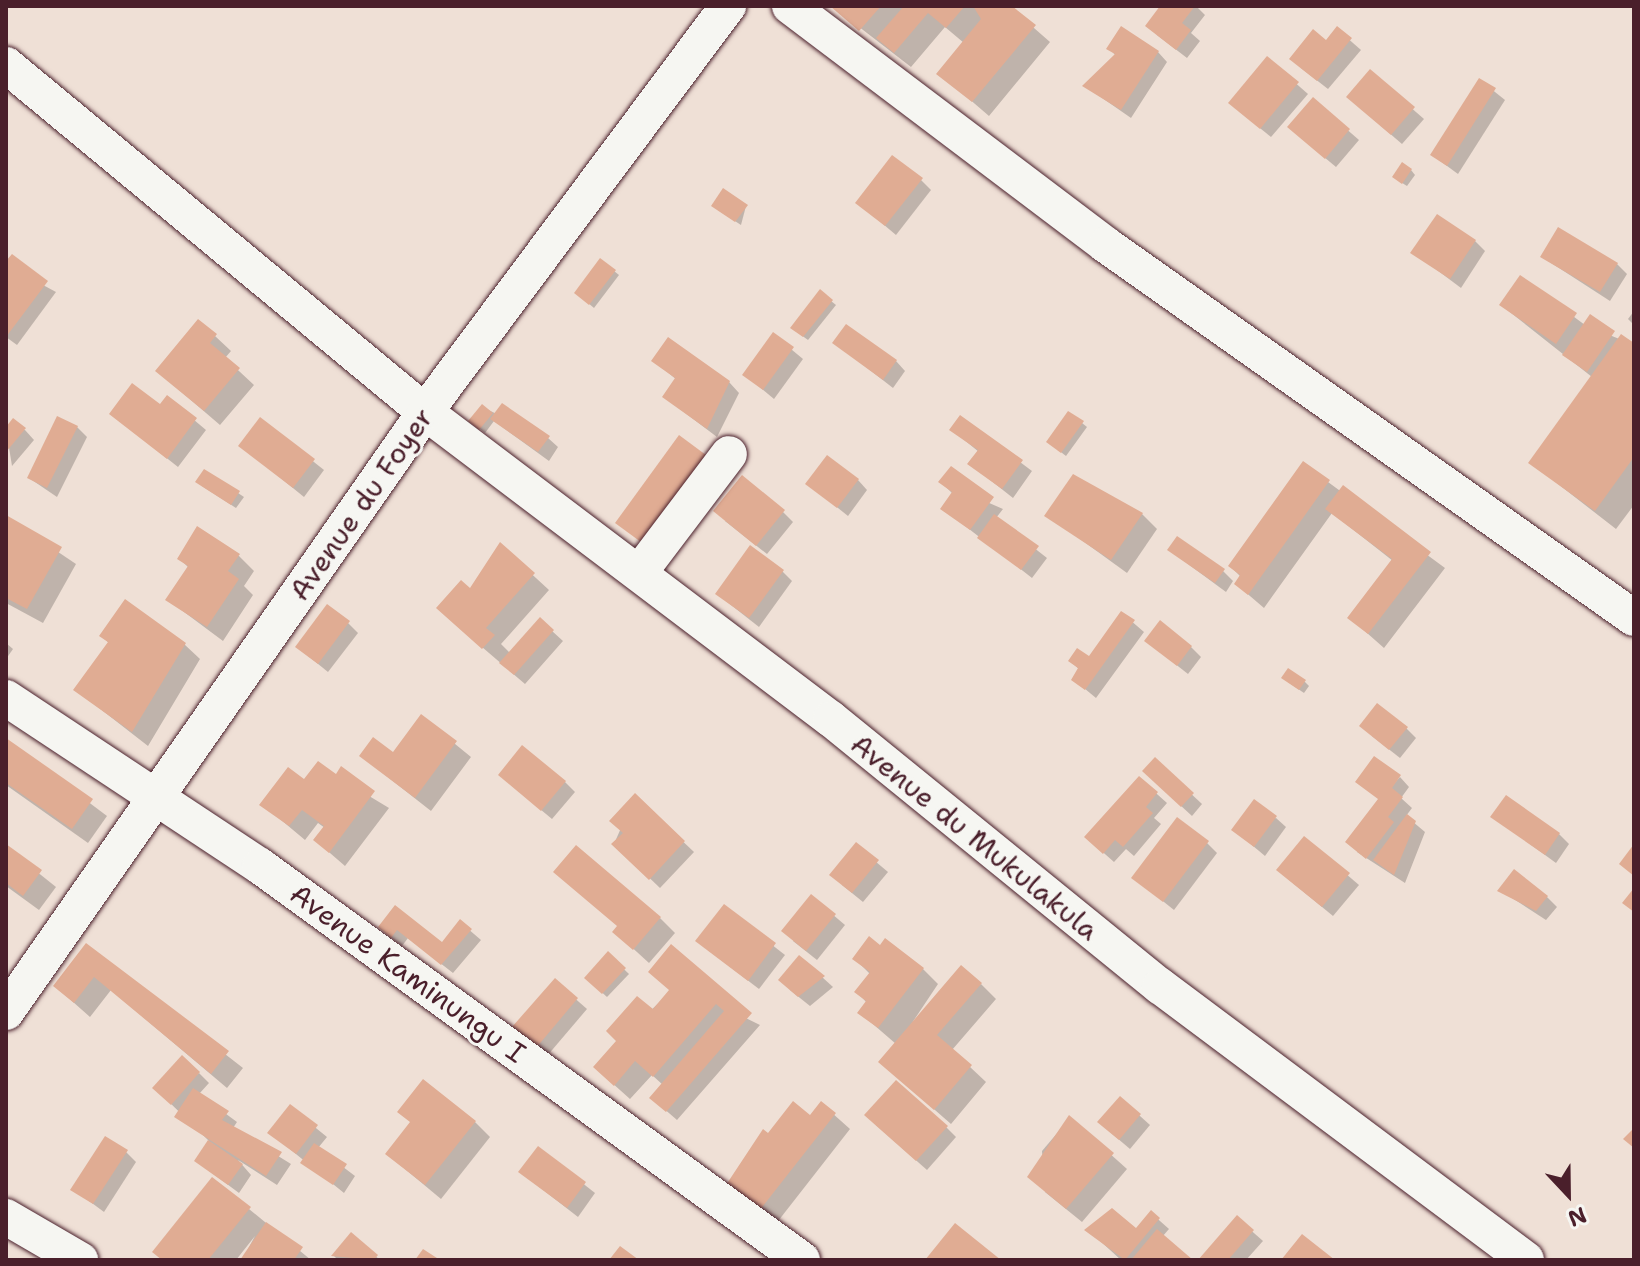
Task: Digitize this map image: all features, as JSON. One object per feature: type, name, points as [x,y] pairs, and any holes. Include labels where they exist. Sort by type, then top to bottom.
[{"type":"street","name":"Avenue du Foyer","points":[[6,1012],[425,412],[728,6]]},
{"type":"street","points":[[790,6],[1094,236],[1634,618]]},
{"type":"street","name":"Avenue du Mukulakula","points":[[6,65],[425,412],[639,573],[1160,986],[1526,1260]]},
{"type":"street","points":[[639,573],[729,454]]},
{"type":"street","name":"Avenue Kaminungu I","points":[[6,698],[336,920],[802,1260]]},
{"type":"street","points":[[8,1224],[80,1260]]},
{"type":"building","points":[[830,6],[881,6],[859,31]]},
{"type":"building","points":[[904,6],[965,6],[946,28],[928,13],[894,53],[876,38]]},
{"type":"building","points":[[973,6],[1012,6],[1036,25],[972,102],[936,74],[981,19]]},
{"type":"building","points":[[1160,6],[1195,6],[1182,23],[1191,30],[1176,50],[1145,26]]},
{"type":"building","points":[[1121,26],[1159,51],[1121,110],[1082,86],[1115,54],[1106,49]]},
{"type":"building","points":[[1337,26],[1352,38],[1317,81],[1289,59],[1313,29],[1326,40]]},
{"type":"building","points":[[1267,56],[1299,82],[1260,129],[1228,103]]},
{"type":"building","points":[[1370,69],[1415,107],[1391,135],[1346,97]]},
{"type":"building","points":[[1479,78],[1496,88],[1447,166],[1430,155]]},
{"type":"building","points":[[1313,97],[1350,129],[1325,159],[1287,127]]},
{"type":"building","points":[[892,155],[923,178],[885,226],[855,203]]},
{"type":"building","points":[[1402,162],[1412,169],[1402,184],[1392,177]]},
{"type":"building","points":[[723,188],[748,205],[735,222],[711,206]]},
{"type":"building","points":[[1437,214],[1476,240],[1450,279],[1410,253]]},
{"type":"building","points":[[1558,227],[1618,263],[1600,292],[1540,257]]},
{"type":"building","points":[[12,254],[48,281],[6,337],[6,261]]},
{"type":"building","points":[[600,258],[616,270],[589,305],[574,293]]},
{"type":"building","points":[[1520,275],[1577,313],[1556,344],[1499,305]]},
{"type":"building","points":[[820,289],[833,300],[803,337],[790,328]]},
{"type":"building","points":[[1590,314],[1615,331],[1587,372],[1562,355]]},
{"type":"building","points":[[198,319],[217,334],[210,343],[240,368],[204,411],[155,371]]},
{"type":"building","points":[[846,324],[897,360],[883,380],[832,343]]},
{"type":"building","points":[[773,332],[794,347],[763,390],[742,375]]},
{"type":"building","points":[[1621,334],[1634,343],[1634,457],[1595,511],[1528,463]]},
{"type":"building","points":[[668,337],[730,381],[707,429],[662,397],[675,378],[651,361]]},
{"type":"building","points":[[132,383],[160,404],[167,395],[197,418],[167,459],[109,414]]},
{"type":"building","points":[[502,403],[550,436],[538,452],[490,419]]},
{"type":"building","points":[[482,404],[493,413],[479,430],[468,421]]},
{"type":"building","points":[[1068,411],[1084,421],[1061,453],[1046,442]]},
{"type":"building","points":[[960,415],[1023,460],[1002,489],[967,464],[978,450],[949,430]]},
{"type":"building","points":[[57,416],[78,426],[47,488],[27,478]]},
{"type":"building","points":[[260,417],[315,459],[293,488],[238,446]]},
{"type":"building","points":[[13,418],[26,428],[6,452],[6,427]]},
{"type":"building","points":[[679,435],[710,458],[645,545],[615,523]]},
{"type":"building","points":[[827,455],[859,479],[837,508],[805,484]]},
{"type":"building","points":[[1303,461],[1330,480],[1248,595],[1234,584],[1240,575],[1228,566]]},
{"type":"building","points":[[951,466],[994,497],[970,530],[940,509],[952,492],[938,482]]},
{"type":"building","points":[[204,469],[240,491],[231,505],[195,482]]},
{"type":"building","points":[[1073,474],[1143,513],[1111,560],[1044,516]]},
{"type":"building","points":[[742,475],[785,510],[756,546],[713,511]]},
{"type":"building","points":[[1343,485],[1431,552],[1368,634],[1347,618],[1392,559],[1325,509]]},
{"type":"building","points":[[994,514],[1039,546],[1021,570],[977,538]]},
{"type":"building","points":[[6,515],[62,547],[27,609],[6,598]]},
{"type":"building","points":[[197,526],[240,554],[228,571],[239,579],[207,627],[165,600],[188,566],[177,559]]},
{"type":"building","points":[[1177,536],[1225,569],[1215,583],[1167,550]]},
{"type":"building","points":[[500,542],[535,573],[486,628],[495,635],[482,649],[436,608],[461,580],[470,588]]},
{"type":"building","points":[[750,545],[784,570],[749,618],[715,594]]},
{"type":"building","points":[[125,599],[186,643],[132,732],[73,690],[108,642],[99,636]]},
{"type":"building","points":[[327,604],[350,621],[318,664],[295,647]]},
{"type":"building","points":[[1121,611],[1135,620],[1085,690],[1071,680],[1078,668],[1068,661],[1077,648],[1089,656]]},
{"type":"building","points":[[540,617],[554,630],[514,675],[499,663]]},
{"type":"building","points":[[1160,620],[1192,646],[1177,666],[1144,641]]},
{"type":"building","points":[[1288,668],[1306,680],[1299,690],[1281,678]]},
{"type":"building","points":[[1377,703],[1408,727],[1389,750],[1359,726]]},
{"type":"building","points":[[421,714],[457,741],[415,798],[359,756],[373,737],[393,752]]},
{"type":"building","points":[[6,738],[93,799],[72,829],[6,783]]},
{"type":"building","points":[[522,745],[566,781],[541,811],[498,775]]},
{"type":"building","points":[[1374,756],[1401,775],[1392,788],[1403,797],[1388,817],[1394,822],[1366,859],[1345,842],[1378,799],[1355,782]]},
{"type":"building","points":[[1155,757],[1194,793],[1181,807],[1142,771]]},
{"type":"building","points":[[318,761],[336,774],[341,766],[375,791],[329,853],[313,840],[324,826],[302,810],[289,826],[259,805],[288,767],[304,779]]},
{"type":"building","points":[[1139,776],[1158,792],[1146,807],[1153,813],[1123,847],[1115,840],[1103,854],[1084,837]]},
{"type":"building","points":[[635,793],[685,841],[649,880],[611,844],[623,833],[609,821]]},
{"type":"building","points":[[1506,795],[1560,833],[1545,855],[1490,817]]},
{"type":"building","points":[[1254,799],[1277,816],[1254,847],[1231,830]]},
{"type":"building","points":[[1407,814],[1416,821],[1394,875],[1373,860]]},
{"type":"building","points":[[1177,817],[1209,841],[1163,902],[1131,878]]},
{"type":"building","points":[[1304,836],[1350,873],[1322,907],[1276,870]]},
{"type":"building","points":[[856,842],[879,860],[852,893],[829,875]]},
{"type":"building","points":[[6,844],[42,870],[23,896],[6,883]]},
{"type":"building","points":[[1634,844],[1634,876],[1619,864]]},
{"type":"building","points":[[576,845],[661,917],[633,950],[612,932],[617,926],[553,872]]},
{"type":"building","points":[[1514,869],[1548,896],[1536,911],[1497,891]]},
{"type":"building","points":[[1634,888],[1634,912],[1622,903]]},
{"type":"building","points":[[811,894],[836,914],[806,951],[781,931]]},
{"type":"building","points":[[724,904],[776,943],[748,981],[695,941]]},
{"type":"building","points":[[395,905],[442,942],[460,919],[472,929],[441,965],[397,930],[391,938],[378,927]]},
{"type":"building","points":[[869,936],[880,945],[885,938],[924,968],[878,1028],[857,1013],[866,1001],[854,992],[870,972],[852,959]]},
{"type":"building","points":[[86,943],[229,1051],[211,1074],[94,977],[74,1003],[53,986]]},
{"type":"building","points":[[671,944],[752,1013],[666,1112],[649,1098],[724,1011],[716,1004],[653,1077],[635,1061],[614,1086],[593,1067],[616,1041],[606,1031],[637,996],[653,1009],[669,990],[648,972]]},
{"type":"building","points":[[608,951],[626,968],[602,994],[584,978]]},
{"type":"building","points":[[799,955],[825,976],[798,997],[778,980]]},
{"type":"building","points":[[961,965],[982,983],[937,1035],[972,1065],[934,1110],[878,1062]]},
{"type":"building","points":[[555,978],[578,998],[536,1048],[512,1027]]},
{"type":"building","points":[[182,1055],[200,1072],[171,1105],[152,1088]]},
{"type":"building","points":[[423,1079],[476,1121],[425,1185],[385,1154],[410,1122],[397,1112]]},
{"type":"building","points":[[896,1080],[948,1126],[916,1161],[864,1115]]},
{"type":"building","points":[[193,1088],[229,1111],[222,1120],[282,1152],[266,1176],[174,1117]]},
{"type":"building","points":[[1120,1096],[1141,1114],[1119,1140],[1097,1122]]},
{"type":"building","points":[[793,1101],[810,1115],[821,1101],[836,1113],[759,1211],[726,1185],[763,1129],[768,1133]]},
{"type":"building","points":[[290,1104],[318,1125],[296,1154],[267,1133]]},
{"type":"building","points":[[1069,1115],[1114,1153],[1066,1209],[1027,1177]]},
{"type":"building","points":[[1634,1128],[1634,1148],[1623,1139]]},
{"type":"building","points":[[105,1136],[128,1150],[93,1204],[70,1190]]},
{"type":"building","points":[[208,1140],[243,1164],[228,1185],[194,1161]]},
{"type":"building","points":[[314,1143],[347,1164],[333,1185],[300,1163]]},
{"type":"building","points":[[538,1146],[586,1182],[567,1208],[518,1172]]},
{"type":"building","points":[[212,1177],[251,1207],[208,1260],[162,1260],[152,1252]]},
{"type":"building","points":[[1112,1208],[1136,1228],[1151,1210],[1160,1218],[1125,1260],[1084,1230]]},
{"type":"building","points":[[1237,1215],[1254,1230],[1228,1260],[1198,1260]]},
{"type":"building","points":[[266,1222],[303,1247],[294,1260],[240,1260]]},
{"type":"building","points":[[955,1223],[1001,1260],[925,1260]]},
{"type":"building","points":[[1157,1229],[1193,1260],[1131,1260]]},
{"type":"building","points":[[351,1232],[378,1255],[374,1260],[331,1256]]},
{"type":"building","points":[[1302,1234],[1335,1260],[1281,1260]]},
{"type":"building","points":[[620,1246],[639,1260],[609,1260]]},
{"type":"building","points":[[423,1249],[440,1260],[415,1260]]}]
